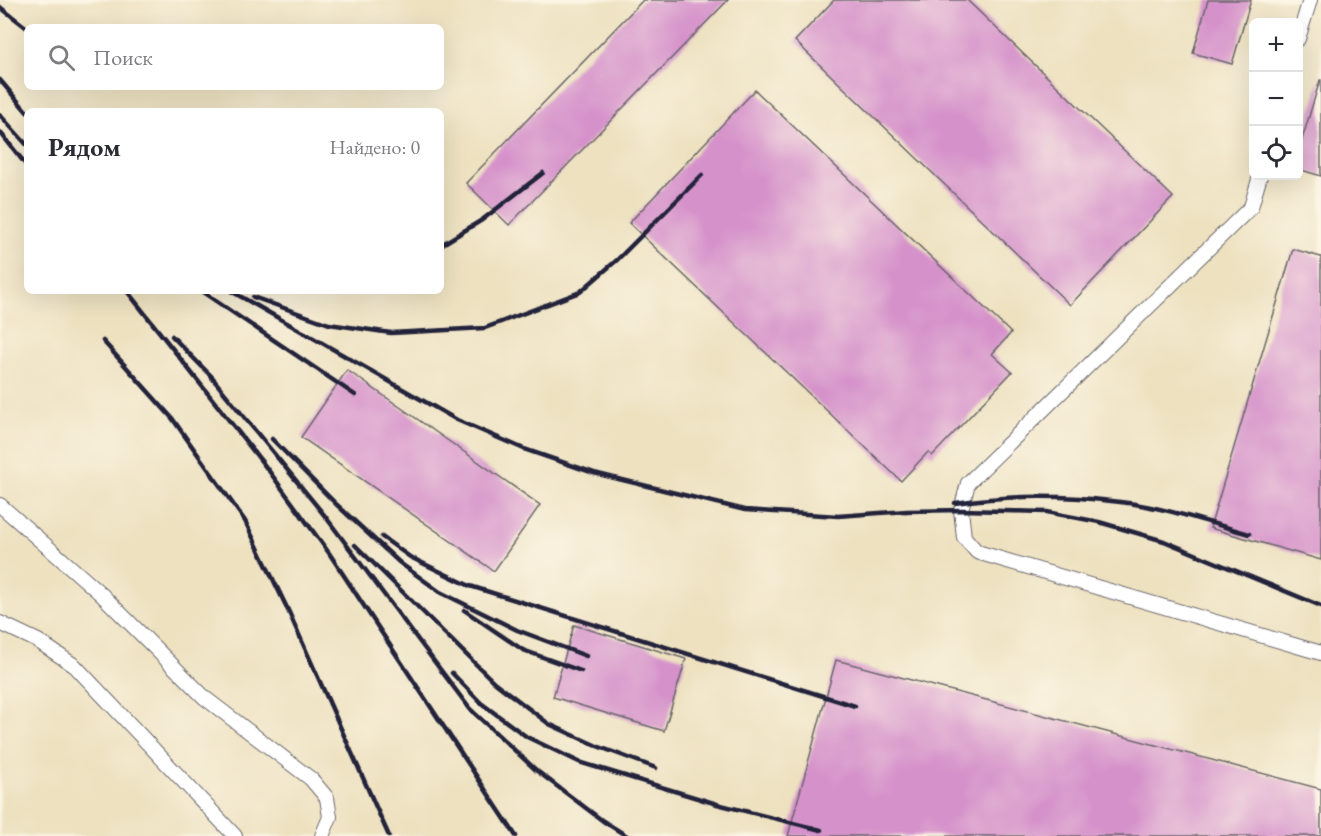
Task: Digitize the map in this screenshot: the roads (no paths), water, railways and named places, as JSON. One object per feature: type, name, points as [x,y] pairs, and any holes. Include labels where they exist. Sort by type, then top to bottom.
[{"type":"lane","points":[[1303,25],[1310,0]]},
{"type":"lane","points":[[1259,180],[1251,207],[968,483],[961,510],[964,537],[977,552],[1321,653]]},
{"type":"lane","points":[[0,505],[101,594],[205,698],[311,778],[327,798],[330,817],[322,836]]},
{"type":"lane","points":[[0,623],[38,640],[75,666],[235,836]]},
{"type":"railway","points":[[0,7],[24,26]]},
{"type":"railway","points":[[0,80],[24,108]]},
{"type":"railway","points":[[0,115],[24,142]]},
{"type":"railway","points":[[0,132],[24,162]]},
{"type":"railway","points":[[444,243],[482,220],[543,173]]},
{"type":"railway","points":[[253,297],[329,324],[391,333],[485,328],[580,292],[617,260],[702,175]]},
{"type":"railway","points":[[129,294],[269,471],[329,553],[516,836]]},
{"type":"railway","points":[[205,294],[355,395]]},
{"type":"railway","points":[[236,294],[457,420],[524,449],[594,473],[745,510],[838,516],[907,511],[1047,512],[1099,522],[1164,541],[1321,606]]},
{"type":"railway","points":[[172,336],[214,379]]},
{"type":"railway","points":[[103,341],[172,418],[245,521],[287,608],[389,836]]},
{"type":"railway","points":[[209,374],[325,516],[470,709],[537,771],[603,821],[627,836]]},
{"type":"railway","points":[[272,439],[336,504],[400,563],[440,592],[517,630],[586,656]]},
{"type":"railway","points":[[955,503],[1016,497],[1100,500],[1153,507],[1249,534]]},
{"type":"railway","points":[[382,537],[410,557],[470,586],[855,706]]},
{"type":"railway","points":[[355,545],[494,682],[549,724],[597,746],[656,768]]},
{"type":"railway","points":[[464,610],[523,650],[581,671]]},
{"type":"railway","points":[[452,673],[481,703],[527,737],[579,762],[717,804],[821,830]]}]
